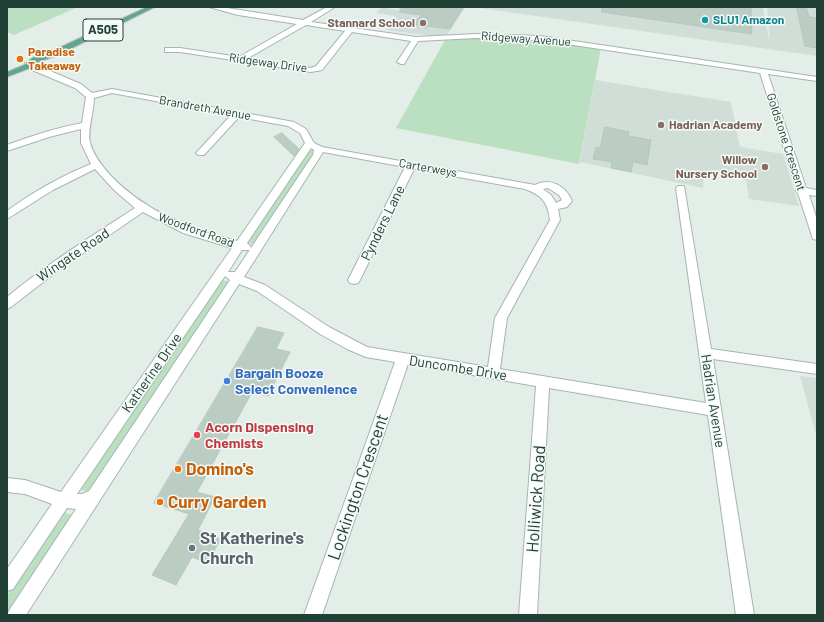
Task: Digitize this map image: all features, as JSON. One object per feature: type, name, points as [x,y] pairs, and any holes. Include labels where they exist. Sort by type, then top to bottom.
[{"type":"main road","name":"A505","points":[[7,75],[28,65],[49,58],[53,54],[152,7]]},
{"type":"street","name":"Ridgeway Avenue","points":[[212,7],[238,13],[416,39],[476,36],[540,38],[817,79]]},
{"type":"street","points":[[238,13],[245,7]]},
{"type":"street","points":[[241,60],[332,7]]},
{"type":"street","name":"Ridgeway Drive","points":[[168,50],[180,50],[311,70],[319,68],[350,30]]},
{"type":"street","points":[[415,60],[402,60],[416,39]]},
{"type":"street","points":[[28,65],[78,86],[90,96]]},
{"type":"street","name":"Goldstone Crescent","points":[[763,70],[801,191],[817,236]]},
{"type":"street","name":"Brandreth Avenue","points":[[90,96],[112,91],[291,124],[303,131],[314,146]]},
{"type":"street","name":"Woodford Road","points":[[90,96],[85,138],[89,153],[96,165],[109,181],[127,198],[162,219],[240,246]]},
{"type":"street","points":[[201,154],[237,114]]},
{"type":"street","points":[[7,148],[29,139],[86,125]]},
{"type":"street","name":"Carterweys","points":[[314,146],[527,186],[536,189],[552,202],[555,220],[501,318],[493,374]]},
{"type":"street","name":"Katherine Drive","points":[[7,584],[223,270],[314,146],[318,155],[16,615]]},
{"type":"street","points":[[7,216],[29,200],[71,175],[96,165]]},
{"type":"street","name":"Pynders Lane","points":[[354,280],[411,165]]},
{"type":"street","name":"Hadrian Avenue","points":[[680,188],[745,615]]},
{"type":"street","points":[[801,191],[817,193]]},
{"type":"street","name":"Wingate Road","points":[[7,304],[54,267],[142,208]]},
{"type":"street","points":[[240,246],[257,249]]},
{"type":"street","name":"Duncombe Drive","points":[[223,270],[236,279],[260,287],[327,334],[347,345],[366,352],[543,383],[714,410]]},
{"type":"street","points":[[706,353],[817,369]]},
{"type":"street","name":"Lockington Crescent","points":[[313,615],[403,359]]},
{"type":"street","name":"Holliwick Road","points":[[528,615],[543,383]]},
{"type":"street","points":[[7,486],[18,485],[65,500],[81,502],[94,496]]},
{"type":"shaded area","name":"Stannard School","points":[[382,7],[399,11],[403,7],[465,7],[447,35],[434,36],[386,30],[396,16],[376,13]]},
{"type":"shaded area","points":[[473,7],[763,7],[770,44],[767,7],[817,7],[817,56]]},
{"type":"shaded area","name":"Hadrian Academy","points":[[595,80],[731,102],[740,147],[783,154],[799,206],[749,199],[746,180],[704,171],[703,188],[580,162]]},
{"type":"shaded area","points":[[800,376],[817,378],[817,438]]},
{"type":"green space","points":[[7,7],[78,7],[14,35],[7,32]]},
{"type":"green space","points":[[477,38],[539,40],[601,48],[579,164],[396,128],[445,40]]},
{"type":"green space","points":[[310,150],[317,151],[255,244],[247,243]]},
{"type":"green space","points":[[222,280],[230,282],[90,492],[79,489]]},
{"type":"green space","points":[[64,512],[74,516],[7,615],[7,595]]},
{"type":"building","points":[[401,7],[464,7],[450,29],[428,26],[426,28],[415,24],[421,15],[400,12]]},
{"type":"building","name":"SLU1 Amazon","points":[[602,7],[751,7],[752,34],[602,12]]},
{"type":"building","points":[[797,7],[806,7],[809,17],[817,18],[817,48],[805,46]]},
{"type":"building","points":[[605,127],[629,132],[628,136],[651,140],[647,165],[633,162],[631,172],[611,168],[612,162],[593,159],[596,147],[600,148]]},
{"type":"building","points":[[282,133],[299,149],[294,156],[274,137]]},
{"type":"building","points":[[258,327],[284,333],[276,349],[290,352],[268,396],[252,392],[197,492],[215,497],[198,530],[221,539],[207,563],[192,557],[176,585],[152,575],[189,514],[154,503]]},
{"type":"place","name":"SLU1 Amazon","points":[[705,20]]},
{"type":"place","name":"Stannard School","points":[[423,23]]},
{"type":"place","name":"Paradise Takeaway","points":[[20,59]]},
{"type":"place","name":"Hadrian Academy","points":[[661,125]]},
{"type":"place","name":"Willow Nursery School","points":[[765,167]]},
{"type":"place","name":"Bargain Booze Select Convenience","points":[[227,381]]},
{"type":"place","name":"Acorn Dispensing Chemists","points":[[197,435]]},
{"type":"place","name":"Domino's","points":[[178,469]]},
{"type":"place","name":"Curry Garden","points":[[160,502]]},
{"type":"place","name":"St Katherine's Church","points":[[192,548]]}]
